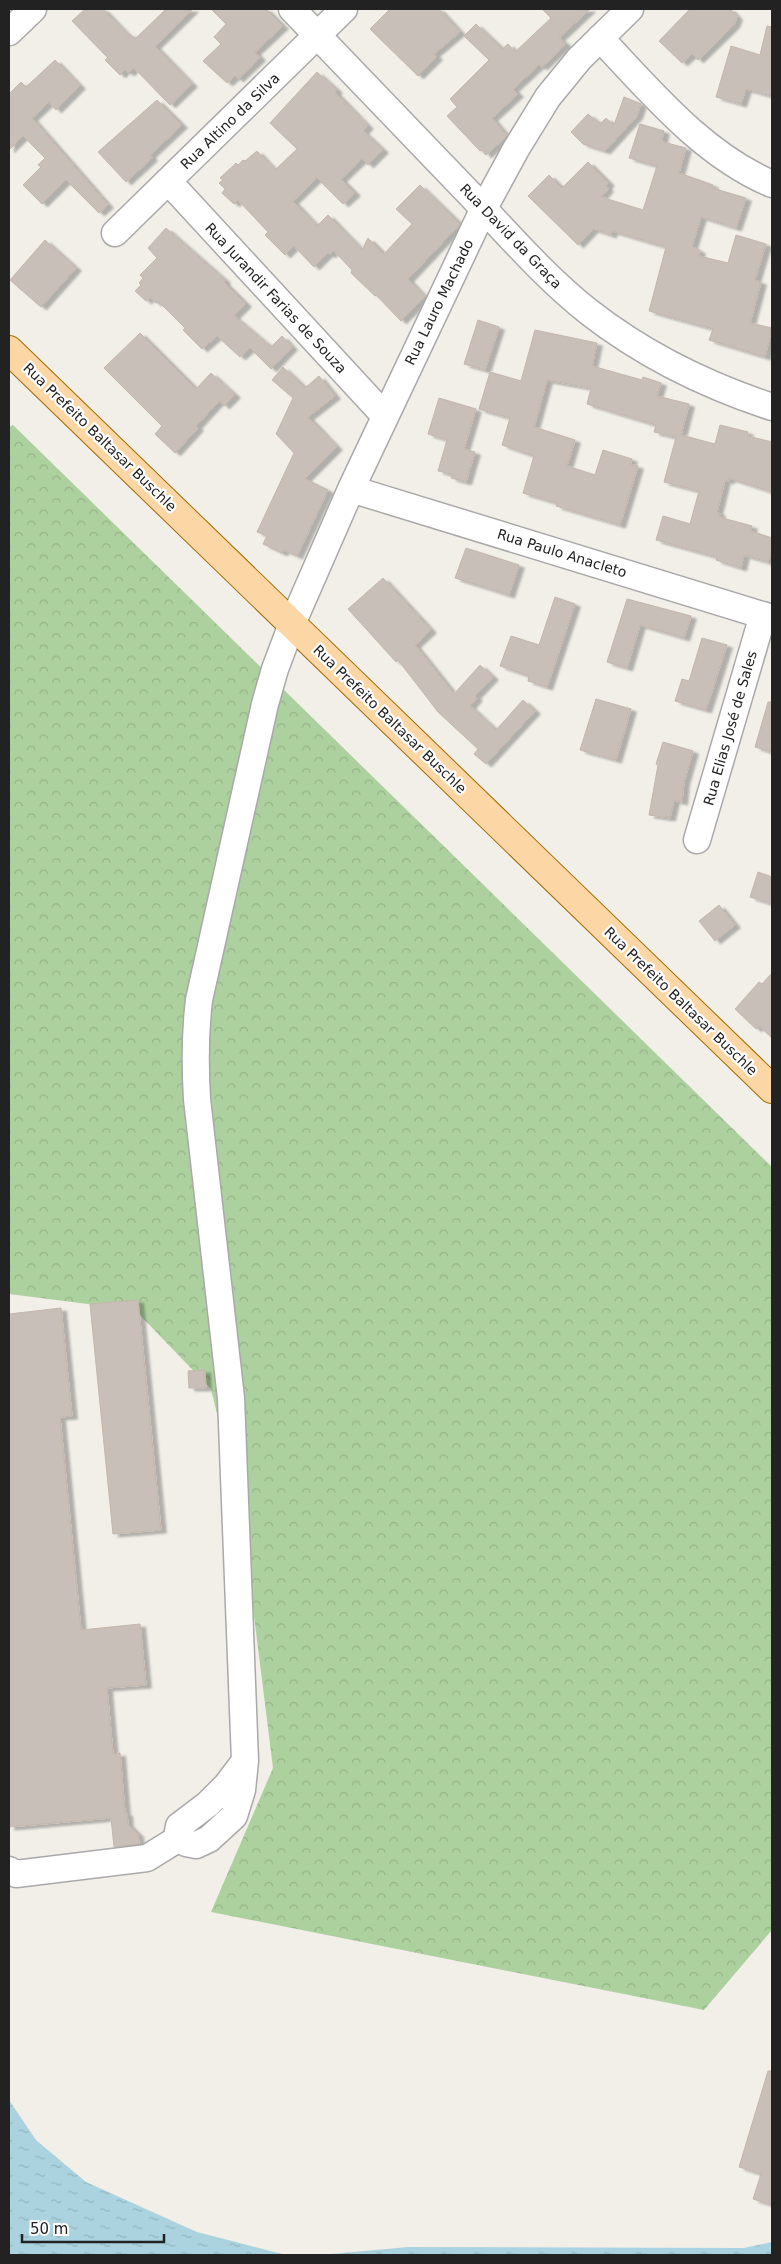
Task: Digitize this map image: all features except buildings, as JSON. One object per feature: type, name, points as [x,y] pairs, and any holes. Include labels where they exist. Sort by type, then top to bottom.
[{"type":"main road","name":"Rua Prefeito Baltasar Buschle","points":[[9,350],[772,1089]]},
{"type":"street","points":[[9,32],[32,9]]},
{"type":"street","name":"Rua David da Graça","points":[[292,9],[563,289],[619,334],[685,373],[723,390],[772,407]]},
{"type":"street","name":"Rua Altino da Silva","points":[[115,234],[344,9]]},
{"type":"street","name":"Rua Lauro Machado","points":[[182,1837],[186,1844],[196,1846],[209,1839],[234,1816],[242,1790],[245,1761],[231,1398],[197,1099],[195,1034],[199,1000],[265,704],[275,669],[292,624],[351,489],[484,208],[516,149],[548,97],[579,59],[630,9]]},
{"type":"street","points":[[600,38],[656,98],[704,141],[736,165],[772,184]]},
{"type":"street","name":"Rua Jurandir Farias de Souza","points":[[168,181],[384,416]]},
{"type":"street","name":"Rua Paulo Anacleto","points":[[351,489],[767,617]]},
{"type":"street","name":"Rua Elias José de Sales","points":[[697,840],[767,617]]},
{"type":"street","points":[[9,1870],[16,1874],[147,1858],[182,1837],[179,1826],[205,1807],[226,1786],[245,1761]]},
{"type":"street","points":[[205,1807],[220,1829]]},
{"type":"green space","points":[[13,425],[772,1167],[772,1930],[704,2010],[211,1912],[273,1768],[241,1512],[211,1389],[135,1310],[9,1294],[9,427]]},
{"type":"water","points":[[9,2100],[36,2140],[86,2182],[197,2232],[286,2255],[9,2255]]},
{"type":"water","points":[[772,2242],[772,2255],[320,2255],[408,2247],[744,2248]]}]
